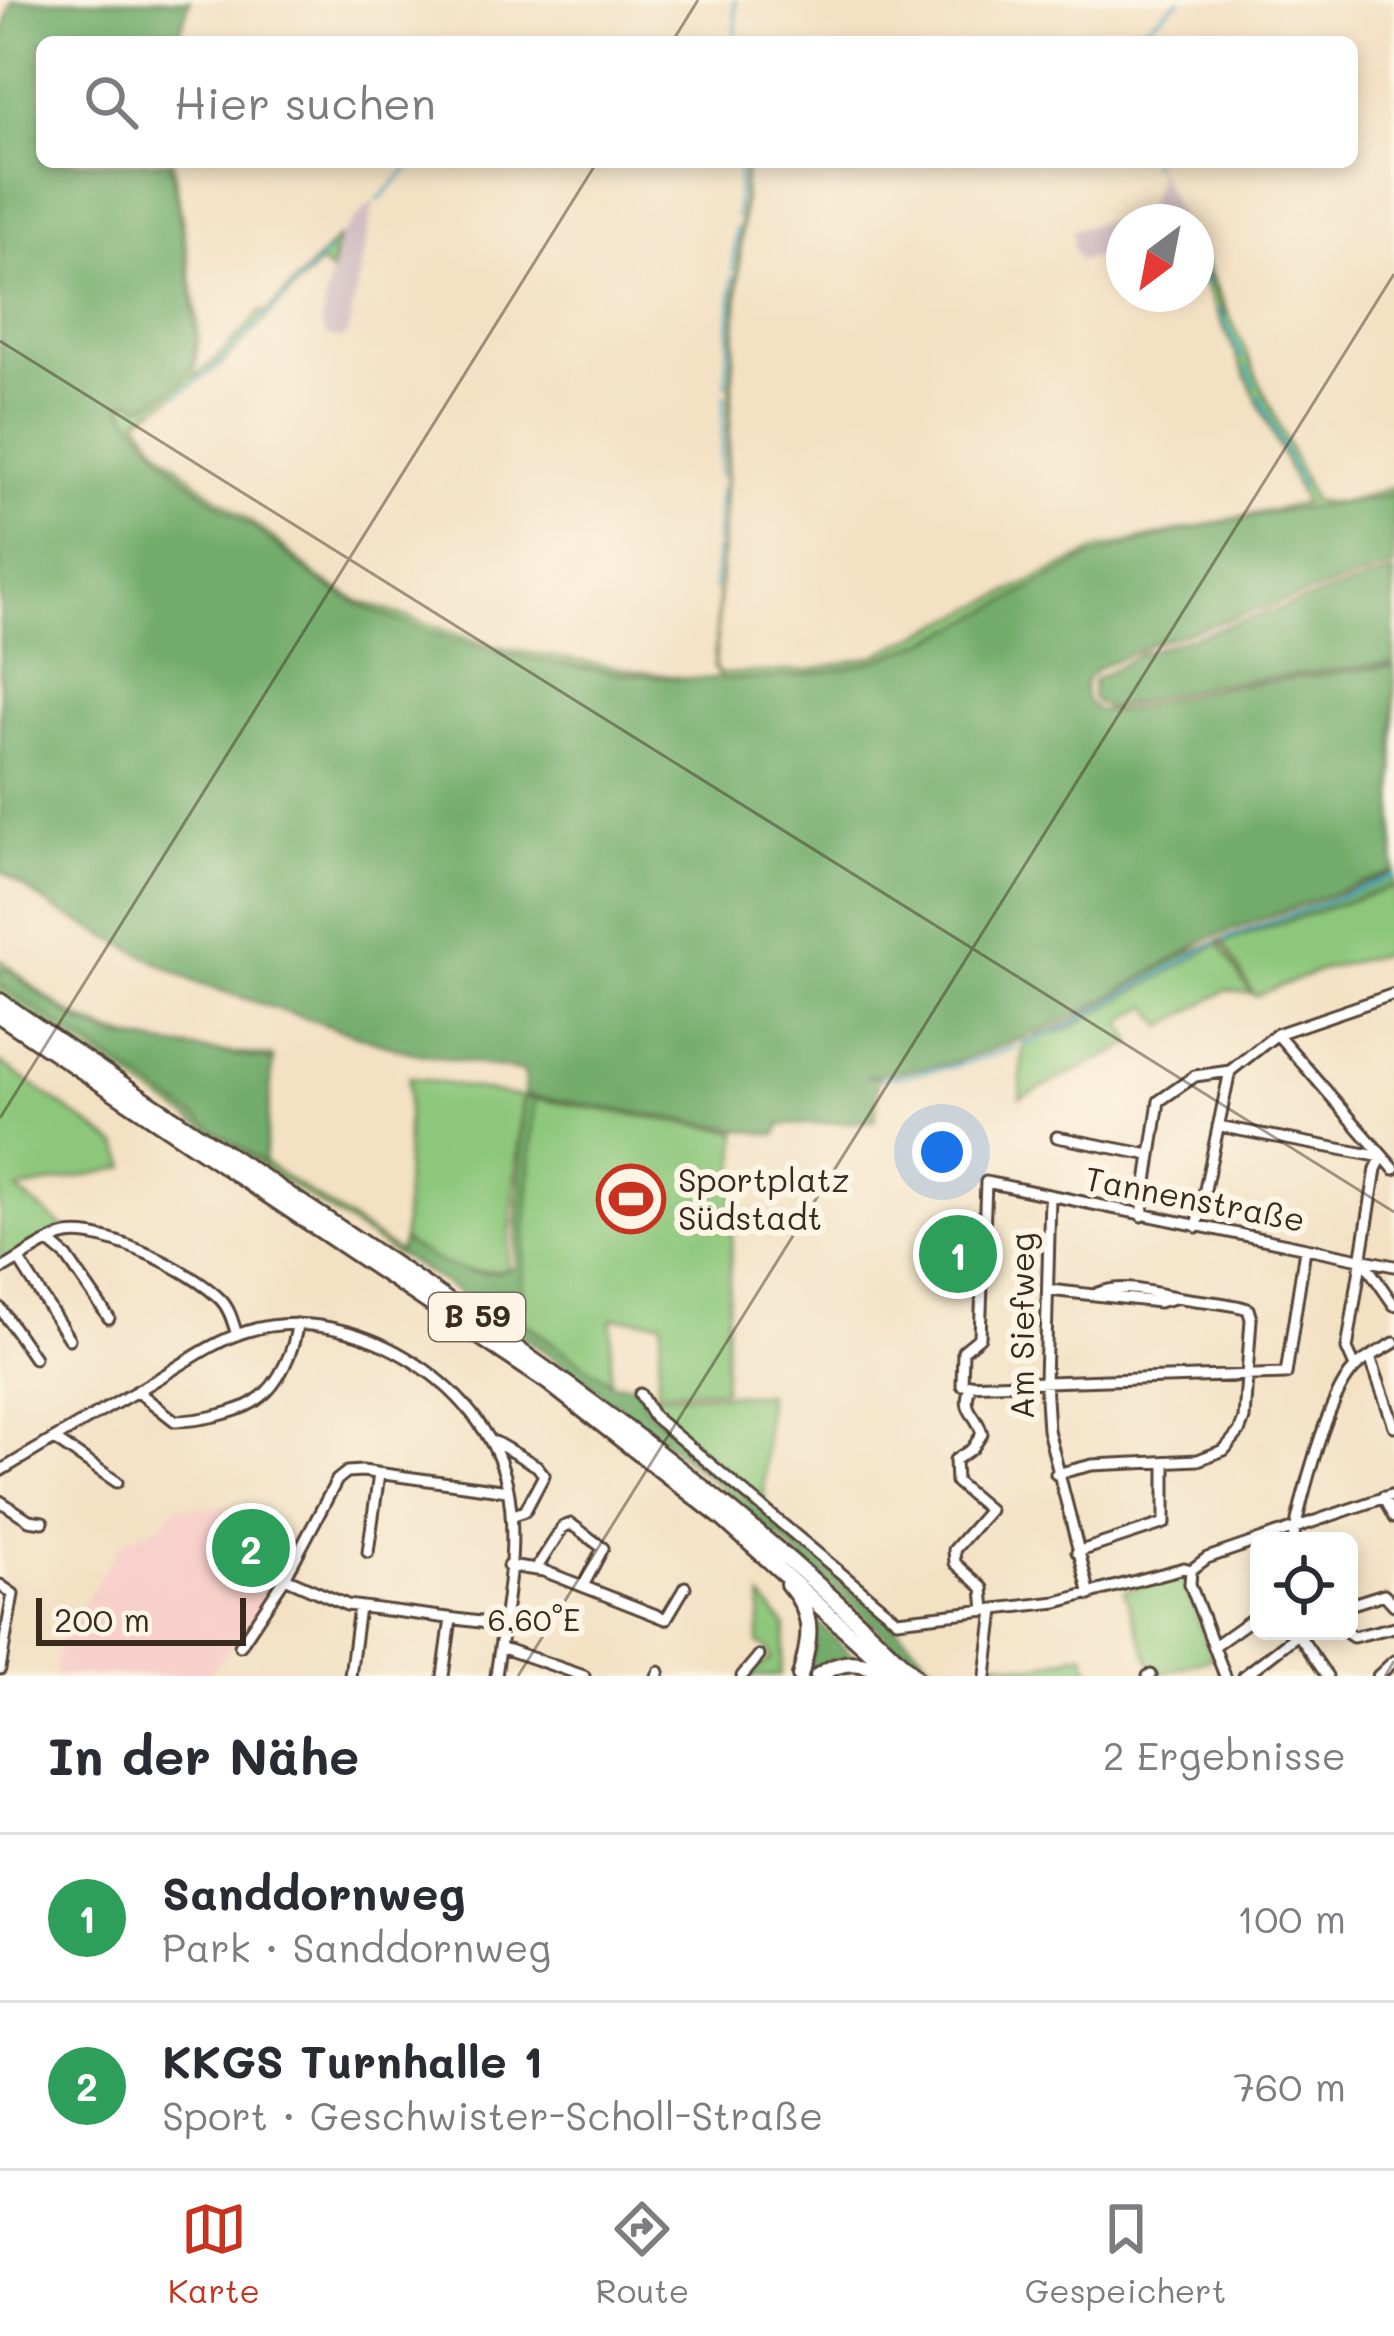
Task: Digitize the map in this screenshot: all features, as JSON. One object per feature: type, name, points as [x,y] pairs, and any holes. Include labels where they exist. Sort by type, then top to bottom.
[{"type":"highway","name":"B 59","points":[[0,1001],[470,1312],[602,1408],[764,1538],[914,1676]]},
{"type":"highway","name":"B 59","points":[[0,1016],[502,1349],[617,1433],[744,1537],[897,1676]]},
{"type":"highway","points":[[744,1537],[805,1606],[810,1635],[800,1676]]},
{"type":"highway","points":[[818,1676],[851,1663],[887,1676]]},
{"type":"street","points":[[1142,1216],[1163,1096],[1195,1076],[1231,1071],[1277,1034],[1394,994]]},
{"type":"street","points":[[1277,1034],[1394,1169]]},
{"type":"street","points":[[1197,1227],[1231,1071]]},
{"type":"street","points":[[1218,1126],[1382,1157]]},
{"type":"street","points":[[1057,1137],[1150,1155]]},
{"type":"street","points":[[1355,1367],[1347,1351],[1376,1169],[1382,1157]]},
{"type":"street","name":"Tannenstraße","points":[[966,1385],[963,1351],[980,1337],[986,1182],[1394,1266]]},
{"type":"street","name":"Am Siefweg","points":[[1050,1197],[1045,1382],[1056,1474],[1090,1595]]},
{"type":"street","points":[[0,1270],[49,1242],[76,1234],[144,1250],[221,1300],[237,1335]]},
{"type":"street","points":[[49,1242],[67,1257],[109,1318]]},
{"type":"street","points":[[986,1676],[990,1611],[983,1588],[955,1563],[954,1550],[989,1510],[956,1482],[955,1460],[982,1436],[981,1427],[967,1410],[966,1385],[1286,1374],[1305,1249]]},
{"type":"street","points":[[1362,1259],[1394,1305]]},
{"type":"street","points":[[19,1260],[69,1339]]},
{"type":"street","points":[[1049,1290],[1159,1302],[1175,1298],[1250,1311],[1244,1419],[1228,1446],[1204,1459],[1096,1465],[1056,1474]]},
{"type":"street","points":[[0,1308],[34,1358]]},
{"type":"street","points":[[136,1391],[175,1421],[252,1403],[266,1392],[290,1352],[297,1324]]},
{"type":"street","points":[[0,1471],[237,1335],[297,1324],[349,1333],[404,1359],[459,1401],[490,1440],[508,1491],[511,1516],[496,1676]]},
{"type":"street","points":[[1295,1532],[1322,1438],[1345,1380],[1355,1367],[1394,1343]]},
{"type":"street","points":[[1370,1358],[1394,1426]]},
{"type":"street","points":[[640,1394],[653,1416],[887,1615],[900,1621],[1090,1595],[1180,1569],[1191,1570],[1207,1558],[1389,1496],[1394,1518]]},
{"type":"street","points":[[54,1439],[117,1482]]},
{"type":"street","points":[[490,1440],[544,1474],[525,1511],[511,1516]]},
{"type":"street","points":[[1077,1552],[1165,1523],[1165,1462]]},
{"type":"street","points":[[240,1646],[344,1473],[508,1491]]},
{"type":"street","points":[[368,1552],[379,1474]]},
{"type":"street","points":[[0,1501],[29,1520],[43,1522]]},
{"type":"street","points":[[536,1569],[563,1527],[571,1524],[603,1546],[583,1586]]},
{"type":"street","points":[[508,1566],[536,1569],[666,1619],[686,1587]]},
{"type":"street","points":[[1191,1570],[1190,1584],[1225,1676]]},
{"type":"street","points":[[285,1578],[359,1607],[503,1625]]},
{"type":"street","points":[[0,1585],[13,1594],[0,1669]]},
{"type":"street","points":[[1358,1602],[1382,1594],[1393,1602]]},
{"type":"street","points":[[350,1676],[359,1607]]},
{"type":"street","points":[[442,1676],[451,1619]]},
{"type":"street","points":[[1214,1646],[1250,1620]]},
{"type":"street","points":[[1358,1636],[1394,1627]]},
{"type":"street","points":[[1244,1676],[1288,1640]]},
{"type":"street","points":[[1302,1640],[1324,1671],[1308,1676]]},
{"type":"street","points":[[500,1647],[584,1676]]},
{"type":"street","points":[[742,1676],[759,1656]]},
{"type":"street","points":[[531,1676],[533,1659]]},
{"type":"street","points":[[1378,1676],[1394,1661]]},
{"type":"shaded area","points":[[1157,168],[1174,204],[1148,204],[1157,178]]},
{"type":"shaded area","points":[[375,199],[347,335],[341,339],[326,335],[321,323],[337,239]]},
{"type":"shaded area","points":[[1106,221],[1106,254],[1079,261],[1072,230]]},
{"type":"shaded area","points":[[243,1506],[302,1543],[283,1577],[208,1676],[55,1676],[62,1628],[68,1630],[121,1543],[163,1524],[175,1508]]},
{"type":"green space","points":[[12,0],[190,0],[179,36],[36,36],[36,168],[170,168],[195,325],[191,367],[170,391],[140,406],[130,399],[123,410],[188,481],[320,582],[381,614],[444,637],[587,669],[661,677],[800,675],[858,665],[918,645],[1112,550],[1233,520],[1394,493],[1394,567],[1157,642],[1100,667],[1087,678],[1084,689],[1096,710],[1116,712],[1216,688],[1394,666],[1394,871],[1205,940],[1085,1011],[1024,1038],[950,1064],[866,1076],[878,1077],[875,1121],[781,1125],[776,1135],[524,1095],[525,1072],[409,1052],[197,983],[54,909],[0,870],[0,47]]},
{"type":"green space","points":[[170,168],[174,168],[197,313],[194,377],[262,311],[266,313],[337,239],[331,272],[320,263],[218,367],[138,419],[159,448],[320,579],[359,601],[495,647],[688,679],[552,662],[461,642],[417,629],[334,591],[166,461],[122,405],[136,401],[194,350]]},
{"type":"green space","points":[[744,168],[715,667],[719,674],[811,670],[874,656],[1101,548],[1304,503],[1214,306],[1214,291],[1227,317],[1214,282],[1313,500],[1343,501],[1394,486],[1394,493],[1233,520],[1112,550],[947,631],[859,665],[790,676],[720,679],[714,668]]},
{"type":"green space","points":[[1394,572],[1394,663],[1211,685],[1110,709],[1092,697],[1093,681],[1139,654]]},
{"type":"green space","points":[[1394,874],[1394,887],[1219,943],[1070,1028],[1034,1038],[1071,1022],[1187,953]]},
{"type":"green space","points":[[1394,887],[1394,952],[1327,968],[1255,996],[1223,942]]},
{"type":"green space","points":[[1219,943],[1251,994],[1227,990],[1163,1027],[1149,1006],[1122,1022],[1134,1043],[1020,1098],[1023,1043],[1070,1028]]},
{"type":"green space","points":[[0,959],[74,1015],[121,1035],[166,1045],[114,1037],[77,1021],[5,969],[0,973]]},
{"type":"green space","points":[[5,968],[77,1021],[114,1037],[273,1061],[264,1163],[0,985]]},
{"type":"green space","points":[[0,985],[398,1252],[396,1255],[0,993]]},
{"type":"green space","points":[[180,1047],[273,1057],[273,1061]]},
{"type":"green space","points":[[0,1062],[119,1146],[127,1167],[17,1190],[67,1230],[0,1264]]},
{"type":"green space","points":[[409,1077],[522,1097],[507,1271],[452,1270],[403,1241]]},
{"type":"green space","points":[[523,1097],[535,1099],[520,1320],[611,1383],[637,1385],[645,1408],[896,1627],[943,1676],[927,1676],[740,1504],[607,1397],[397,1254],[403,1241],[456,1269],[485,1273],[515,1267]]},
{"type":"green space","name":"Sportplatz Südstadt","points":[[535,1099],[738,1132],[723,1390],[657,1391],[662,1321],[612,1318],[610,1380],[518,1317]]},
{"type":"green space","points":[[938,1242],[979,1243],[979,1267],[937,1266]]},
{"type":"green space","points":[[767,1394],[764,1502],[658,1417],[643,1395]]},
{"type":"green space","points":[[1181,1576],[1212,1658],[1155,1676],[1124,1591]]},
{"type":"green space","points":[[762,1598],[786,1627],[780,1676],[747,1676],[771,1659],[768,1649],[758,1643]]},
{"type":"green space","points":[[814,1619],[854,1657],[825,1663],[805,1676],[815,1644]]},
{"type":"green space","points":[[1084,1653],[1093,1676],[991,1676],[993,1660],[1034,1667]]},
{"type":"waterway","points":[[735,0],[737,36]]},
{"type":"waterway","points":[[1133,36],[1180,0]]},
{"type":"waterway","points":[[378,200],[409,168]]},
{"type":"waterway","points":[[736,217],[739,169]]},
{"type":"waterway","points":[[733,270],[736,228]]},
{"type":"waterway","points":[[177,395],[213,370],[330,250]]},
{"type":"waterway","points":[[726,385],[733,276]]},
{"type":"waterway","points":[[1219,309],[1242,358]]},
{"type":"waterway","points":[[1246,366],[1255,386]]},
{"type":"waterway","points":[[720,477],[725,395]]},
{"type":"waterway","points":[[1259,396],[1302,488]]},
{"type":"waterway","points":[[717,544],[720,489]]},
{"type":"waterway","points":[[714,589],[717,549]]},
{"type":"waterway","points":[[1223,940],[1394,876]]},
{"type":"waterway","points":[[1024,1045],[1068,1026],[1217,942]]},
{"type":"waterway","points":[[879,1079],[953,1067],[1016,1047]]},
{"type":"place","name":"Sportplatz Südstadt","points":[[631,1199]]},
{"type":"place","name":"Sanddornweg","points":[[958,1254]]},
{"type":"place","name":"KKGS Turnhalle 1","points":[[251,1548]]}]
